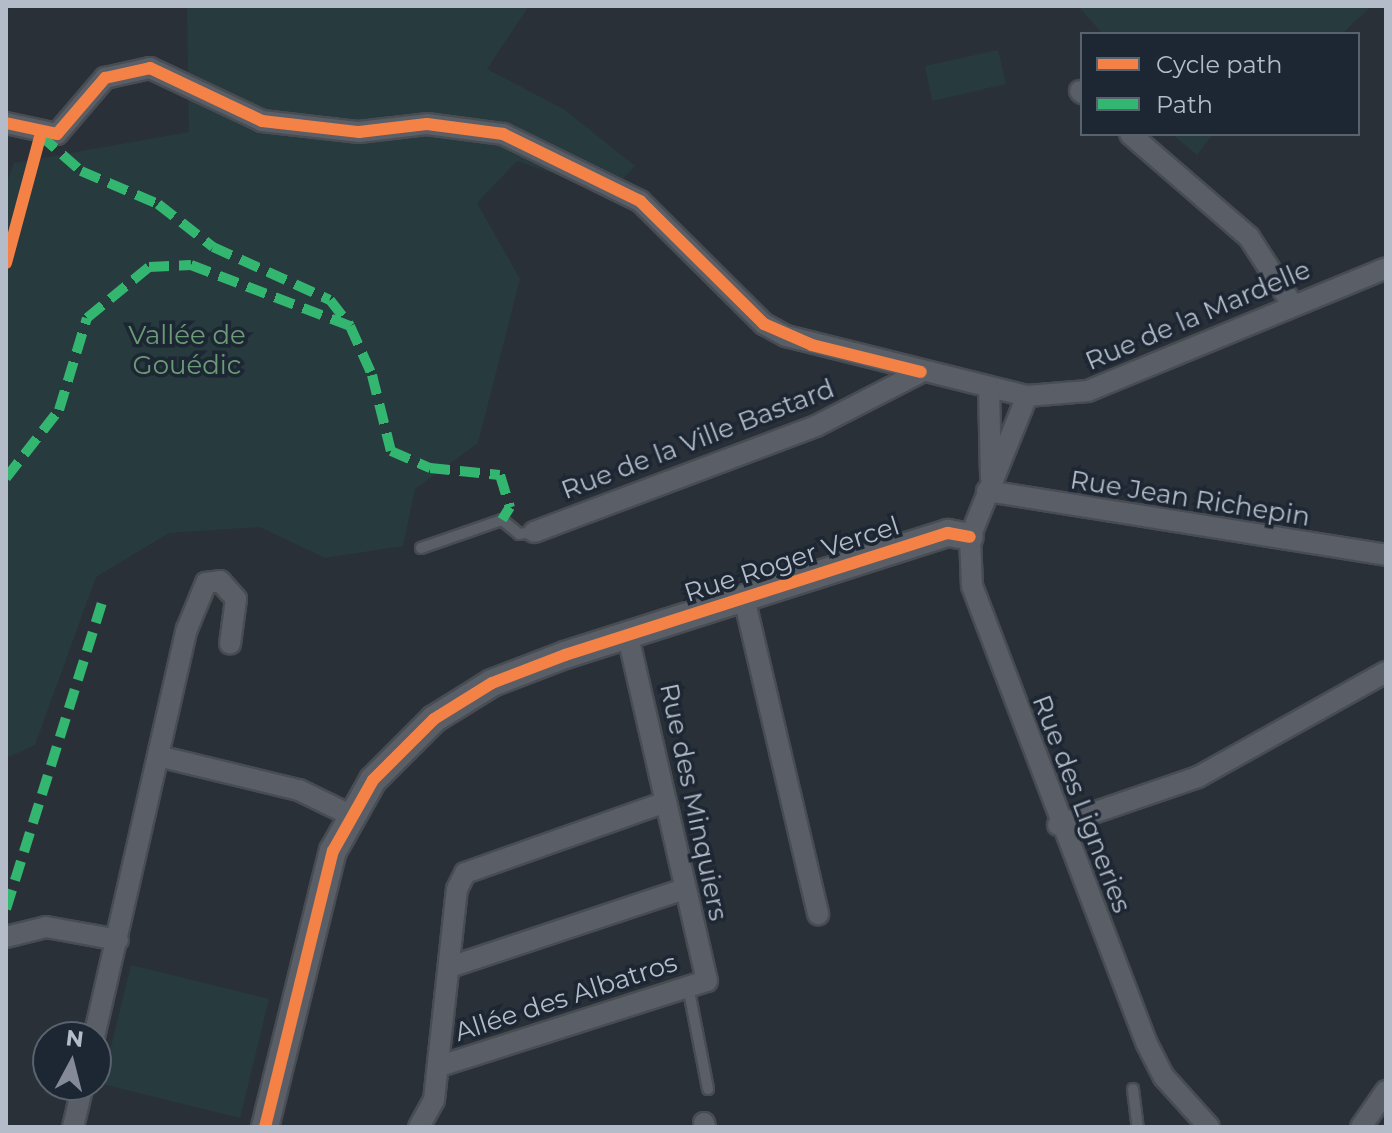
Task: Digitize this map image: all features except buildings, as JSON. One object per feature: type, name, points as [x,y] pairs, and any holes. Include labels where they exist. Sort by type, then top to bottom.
[{"type":"street","points":[[6,123],[57,134],[105,78],[150,68],[262,121],[359,132],[427,124],[503,134],[640,201],[764,324],[812,345],[1027,396]]},
{"type":"street","points":[[1132,136],[1249,237],[1292,304]]},
{"type":"street","name":"Rue de la Mardelle","points":[[1027,396],[1088,391],[1292,304],[1386,268]]},
{"type":"street","name":"Rue de la Ville Bastard","points":[[534,532],[816,426],[921,372]]},
{"type":"street","name":"Rue des Ligneries","points":[[989,388],[989,485]]},
{"type":"street","name":"Rue des Ligneries","points":[[1027,396],[970,537],[972,586],[1058,825],[1147,1044],[1164,1077],[1209,1127]]},
{"type":"street","name":"Rue Jean Richepin","points":[[989,485],[1386,555]]},
{"type":"street","name":"Rue Roger Vercel","points":[[265,1127],[325,878],[350,815],[404,746],[462,699],[628,635],[948,533],[970,537]]},
{"type":"street","points":[[98,1021],[196,593],[220,581],[236,599],[230,644]]},
{"type":"street","points":[[744,598],[818,914]]},
{"type":"street","name":"Rue des Minquiers","points":[[628,635],[684,889],[697,984]]},
{"type":"street","points":[[1058,825],[1198,777],[1386,672]]},
{"type":"street","points":[[158,756],[299,790],[350,815]]},
{"type":"street","points":[[419,1127],[434,1100],[440,1066],[457,889],[485,862],[666,802]]},
{"type":"street","points":[[450,967],[684,889]]},
{"type":"street","points":[[6,937],[46,927],[118,940]]},
{"type":"street","name":"Allée des Albatros","points":[[440,1066],[697,984]]},
{"type":"street","points":[[1361,1127],[1386,1091]]},
{"type":"street","points":[[73,1127],[79,1101]]},
{"type":"lane","points":[[421,548],[502,520],[519,534],[534,532]]},
{"type":"lane","points":[[697,984],[708,1089]]},
{"type":"lane","points":[[1133,1089],[1138,1127]]},
{"type":"green space","name":"Vallée de Gouédic","points":[[187,6],[529,6],[487,69],[565,110],[635,166],[609,193],[517,161],[477,203],[520,279],[478,443],[415,489],[403,546],[325,558],[260,527],[169,533],[96,577],[35,745],[6,758],[6,184],[14,163],[189,132]]},
{"type":"green space","points":[[1078,6],[1371,6],[1344,32],[1101,32]]},
{"type":"green space","points":[[998,50],[1006,84],[932,101],[925,66]]},
{"type":"green space","points":[[1174,136],[1211,136],[1197,155]]},
{"type":"green space","points":[[131,965],[269,999],[240,1118],[112,1086],[112,1043]]},
{"type":"marked path","points":[[40,135],[81,171],[158,204],[213,247],[330,300],[350,326]]},
{"type":"marked path","points":[[6,478],[59,410],[87,318],[149,267],[191,265],[350,326],[372,375],[391,451],[430,468],[500,475],[510,507],[502,520]]},
{"type":"marked path","points":[[6,909],[104,596]]},
{"type":"cycle path","points":[[6,123],[57,134],[105,78],[150,68],[262,121],[359,132],[427,124],[503,134],[640,201],[764,324],[812,345],[921,372]]},
{"type":"cycle path","points":[[6,263],[41,133]]},
{"type":"cycle path","points":[[265,1127],[333,851],[373,780],[434,719],[492,683],[565,655],[948,533],[970,537]]}]
